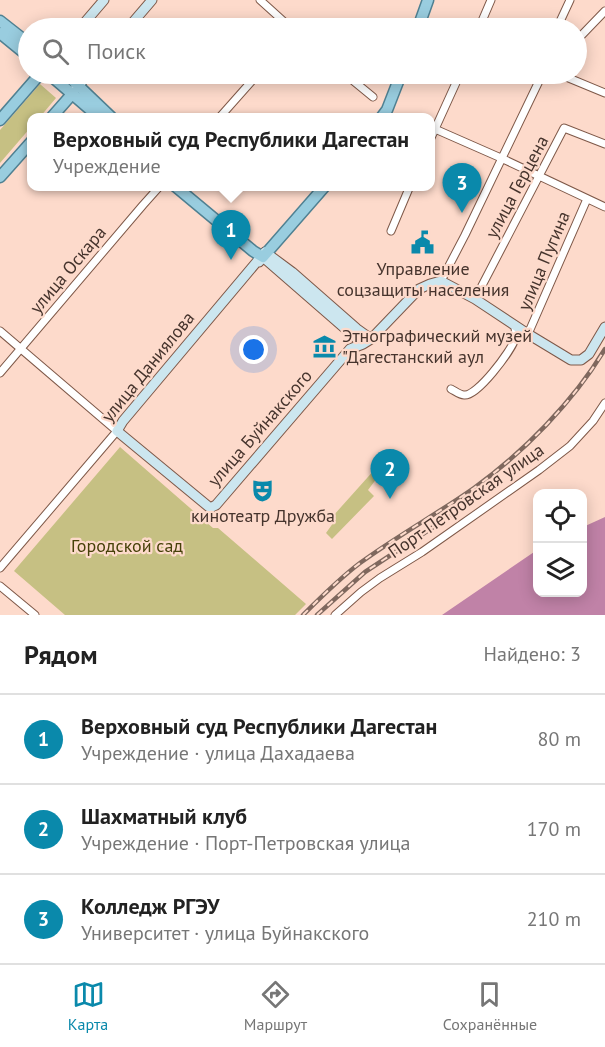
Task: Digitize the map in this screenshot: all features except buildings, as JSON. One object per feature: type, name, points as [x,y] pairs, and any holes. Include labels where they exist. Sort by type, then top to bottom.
[{"type":"main road","points":[[421,18],[427,0]]},
{"type":"main road","points":[[0,21],[18,35]]},
{"type":"main road","points":[[0,33],[18,48]]},
{"type":"main road","points":[[0,120],[31,84]]},
{"type":"main road","points":[[68,84],[107,113]]},
{"type":"main road","points":[[72,84],[97,113]]},
{"type":"main road","points":[[385,113],[397,84]]},
{"type":"main road","points":[[54,113],[75,88]]},
{"type":"main road","points":[[0,177],[27,147]]},
{"type":"main road","points":[[181,191],[253,251],[264,255]]},
{"type":"main road","points":[[193,191],[264,255]]},
{"type":"main road","name":"улица Даниялова","points":[[264,255],[320,191]]},
{"type":"street","points":[[89,18],[104,0]]},
{"type":"street","points":[[137,18],[152,0]]},
{"type":"street","points":[[260,0],[280,18]]},
{"type":"street","points":[[483,18],[491,0]]},
{"type":"street","points":[[562,18],[570,0]]},
{"type":"street","points":[[587,30],[605,11]]},
{"type":"street","points":[[75,88],[79,84]]},
{"type":"street","points":[[223,113],[249,84]]},
{"type":"street","points":[[357,84],[373,97]]},
{"type":"street","points":[[455,84],[435,129],[605,207]]},
{"type":"street","points":[[538,84],[441,281],[475,299],[566,357],[576,360],[581,360],[589,354],[605,327]]},
{"type":"street","points":[[583,84],[605,93]]},
{"type":"street","name":"улица Герцена","points":[[475,299],[564,128],[605,144]]},
{"type":"street","name":"улица Оскара","points":[[0,373],[156,191]]},
{"type":"street","points":[[391,231],[408,191]]},
{"type":"street","name":"улица Пугина","points":[[528,334],[587,199]]},
{"type":"street","points":[[264,255],[367,342]]},
{"type":"street","name":"улица Даниялова","points":[[0,568],[264,255]]},
{"type":"street","name":"улица Буйнакского","points":[[117,432],[209,507],[212,507],[350,349],[367,342],[419,289],[441,281]]},
{"type":"street","points":[[451,389],[464,395],[470,394],[490,376],[516,338],[515,325]]},
{"type":"street","points":[[0,331],[117,432]]},
{"type":"street","name":"Порт-Петровская улица","points":[[335,615],[380,578],[510,491],[570,446],[593,421],[605,403]]},
{"type":"street","points":[[0,586],[35,615]]},
{"type":"green space","points":[[40,84],[56,98],[43,113],[27,113],[27,132],[0,163],[0,130]]},
{"type":"green space","name":"Городской сад","points":[[120,447],[213,528],[218,528],[306,604],[295,615],[65,615],[14,571]]},
{"type":"green space","points":[[393,449],[408,463],[386,485],[377,478],[368,490],[374,496],[332,539],[326,533],[336,519],[333,516]]},
{"type":"shaded area","points":[[605,517],[605,615],[442,615],[533,553],[533,597],[587,597],[587,525]]},
{"type":"railway","points":[[303,615],[360,563],[474,488],[511,459],[563,407],[605,349]]},
{"type":"railway","points":[[317,615],[365,572],[453,514]]},
{"type":"place","name":"Колледж РГЭУ","points":[[462,213]]},
{"type":"place","name":"Управление соцзащиты населения","points":[[423,243]]},
{"type":"place","name":"Верховный суд Республики Дагестан","points":[[231,260]]},
{"type":"place","name":"Этнографический музей \"Дагестанский аул","points":[[324,346]]},
{"type":"place","name":"кинотеатр Дружба","points":[[263,490]]},
{"type":"place","name":"Шахматный клуб","points":[[390,499]]}]
